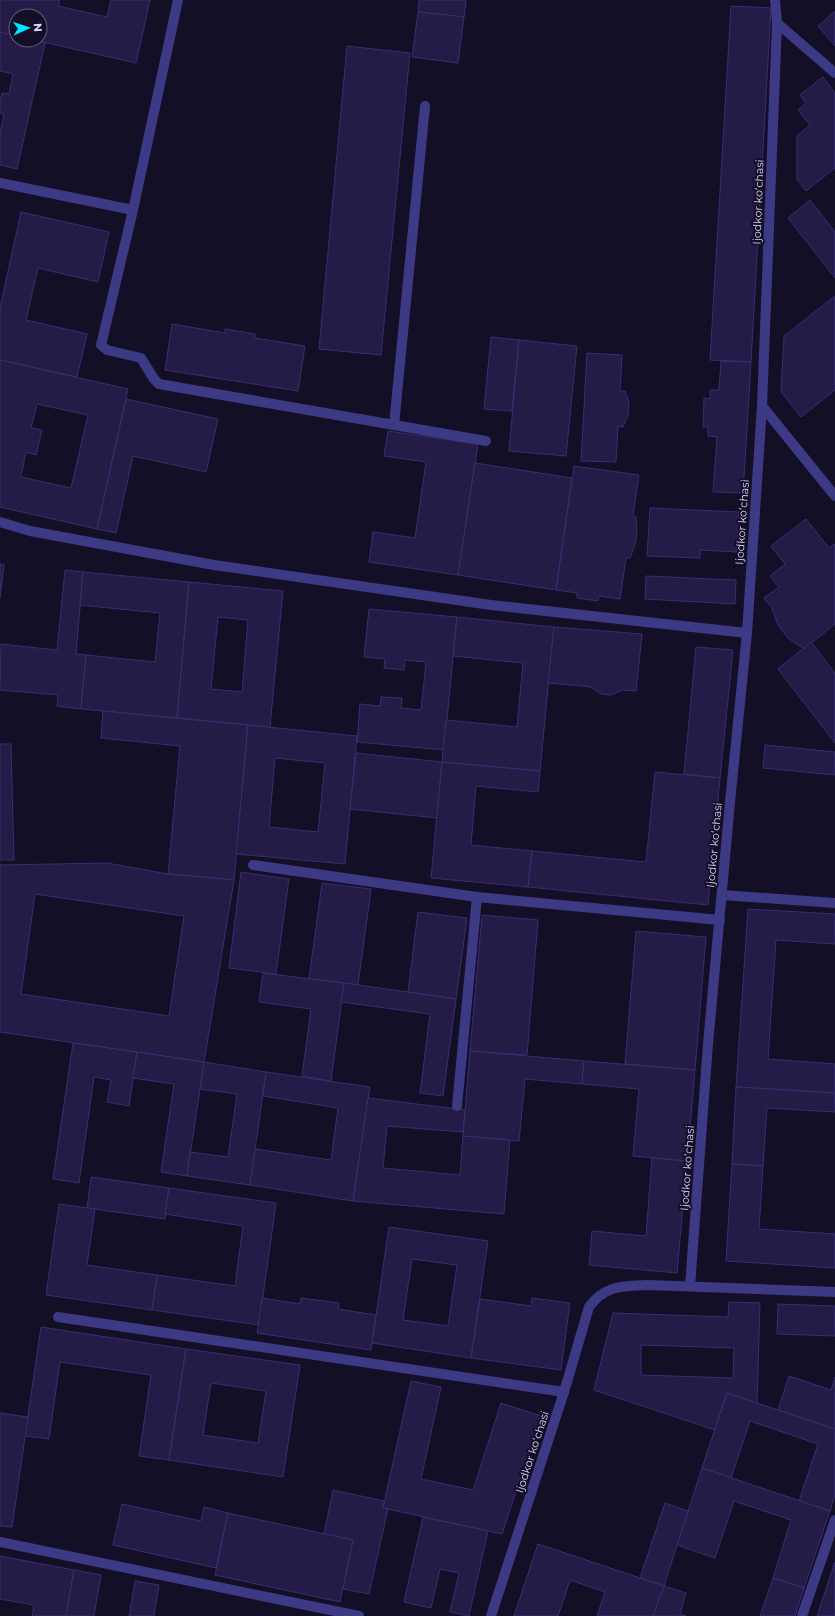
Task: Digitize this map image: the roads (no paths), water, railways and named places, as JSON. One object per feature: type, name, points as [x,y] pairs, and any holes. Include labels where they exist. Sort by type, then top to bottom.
[{"type":"street","points":[[178,0],[133,210],[102,345],[107,350],[141,358],[154,379],[160,384],[486,441]]},
{"type":"street","name":"Ijodkor koʻchasi","points":[[690,1286],[708,1044],[747,633],[762,406],[778,22],[775,0]]},
{"type":"street","points":[[778,22],[835,73]]},
{"type":"street","points":[[394,425],[425,106]]},
{"type":"street","points":[[0,183],[133,210]]},
{"type":"street","points":[[762,406],[835,496]]},
{"type":"street","points":[[0,522],[30,531],[222,566],[491,605],[747,633]]},
{"type":"street","points":[[253,865],[477,897],[720,920]]},
{"type":"street","points":[[722,895],[835,902]]},
{"type":"street","points":[[457,1106],[477,897]]},
{"type":"street","name":"Ijodkor koʻchasi","points":[[492,1616],[564,1392],[589,1307],[596,1297],[610,1289],[622,1286],[690,1286],[835,1292]]},
{"type":"street","points":[[58,1317],[564,1392]]},
{"type":"street","points":[[802,1616],[835,1520]]},
{"type":"street","points":[[0,1542],[359,1616]]}]
